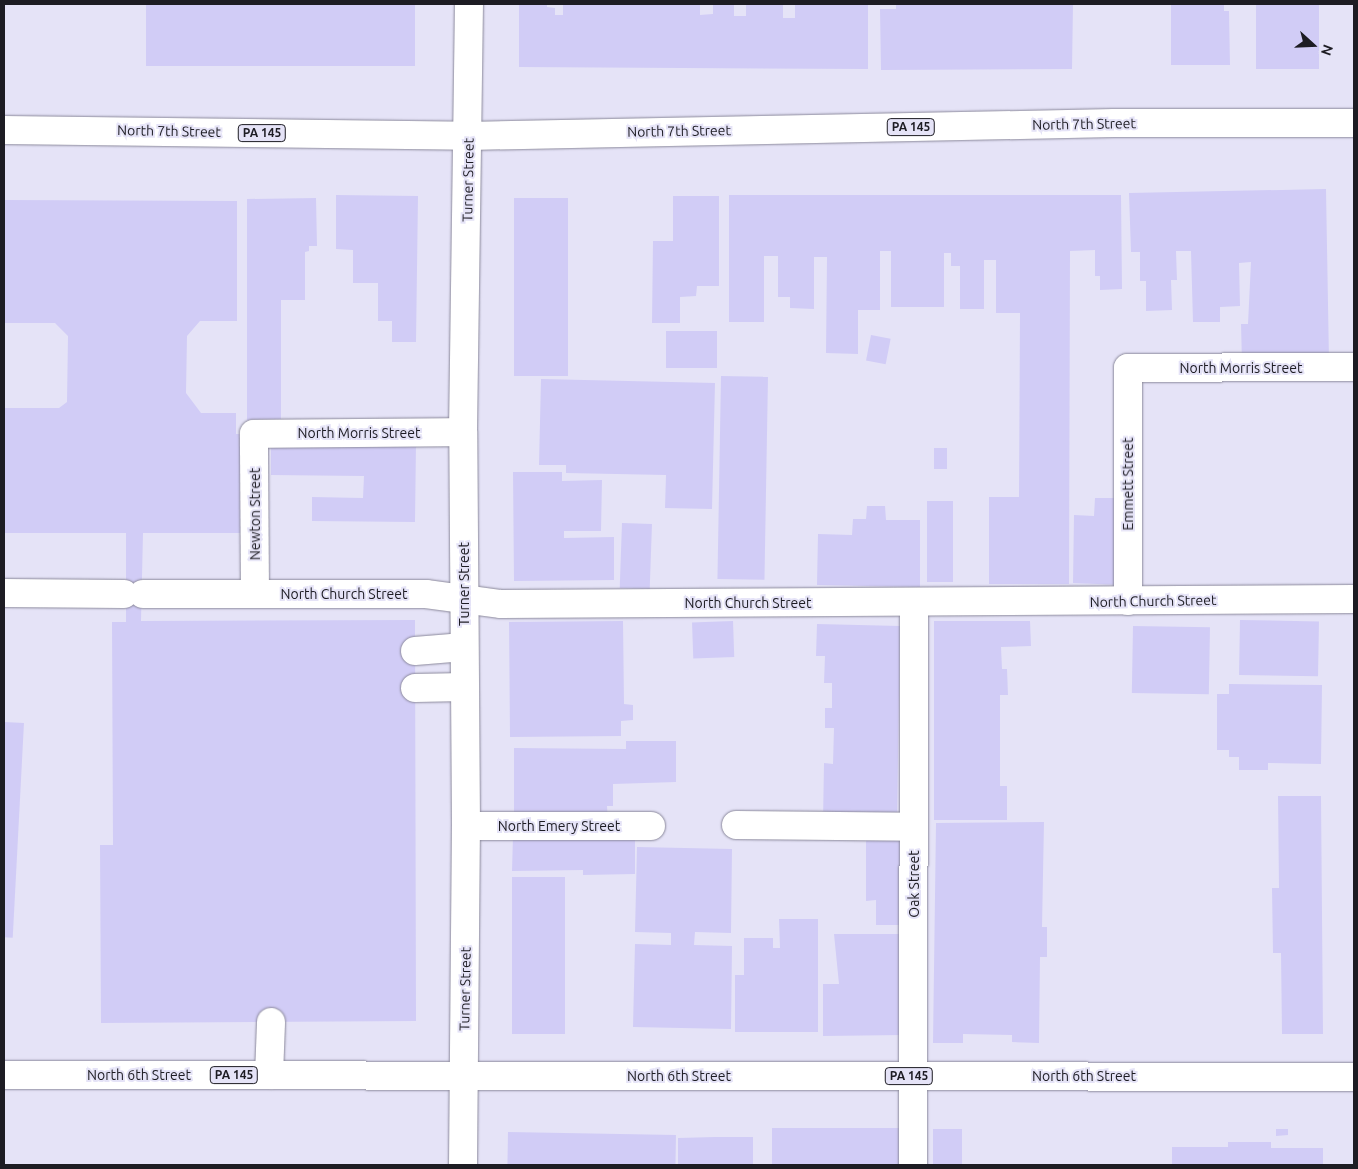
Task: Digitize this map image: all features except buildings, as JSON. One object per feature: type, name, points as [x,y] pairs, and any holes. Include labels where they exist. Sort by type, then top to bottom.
[{"type":"main road","name":"Turner Street","points":[[463,1165],[466,826],[463,432],[469,4]]},
{"type":"main road","name":"North 7th Street","points":[[4,130],[468,136],[1114,123],[1354,123]]},
{"type":"main road","name":"North Morris Street","points":[[1128,368],[1354,367]]},
{"type":"main road","name":"Emmett Street","points":[[1128,368],[1128,601]]},
{"type":"main road","name":"North Morris Street","points":[[254,434],[463,432]]},
{"type":"main road","name":"Newton Street","points":[[254,434],[255,594]]},
{"type":"main road","name":"North Church Street","points":[[4,593],[426,594],[501,604],[1354,599]]},
{"type":"main road","name":"Oak Street","points":[[913,1165],[914,602]]},
{"type":"main road","points":[[465,667],[415,670],[465,667]]},
{"type":"main road","points":[[736,825],[914,827]]},
{"type":"main road","name":"North Emery Street","points":[[466,826],[651,826]]},
{"type":"main road","points":[[269,1075],[272,1022]]},
{"type":"main road","name":"North 6th Street","points":[[4,1075],[1354,1077]]}]
